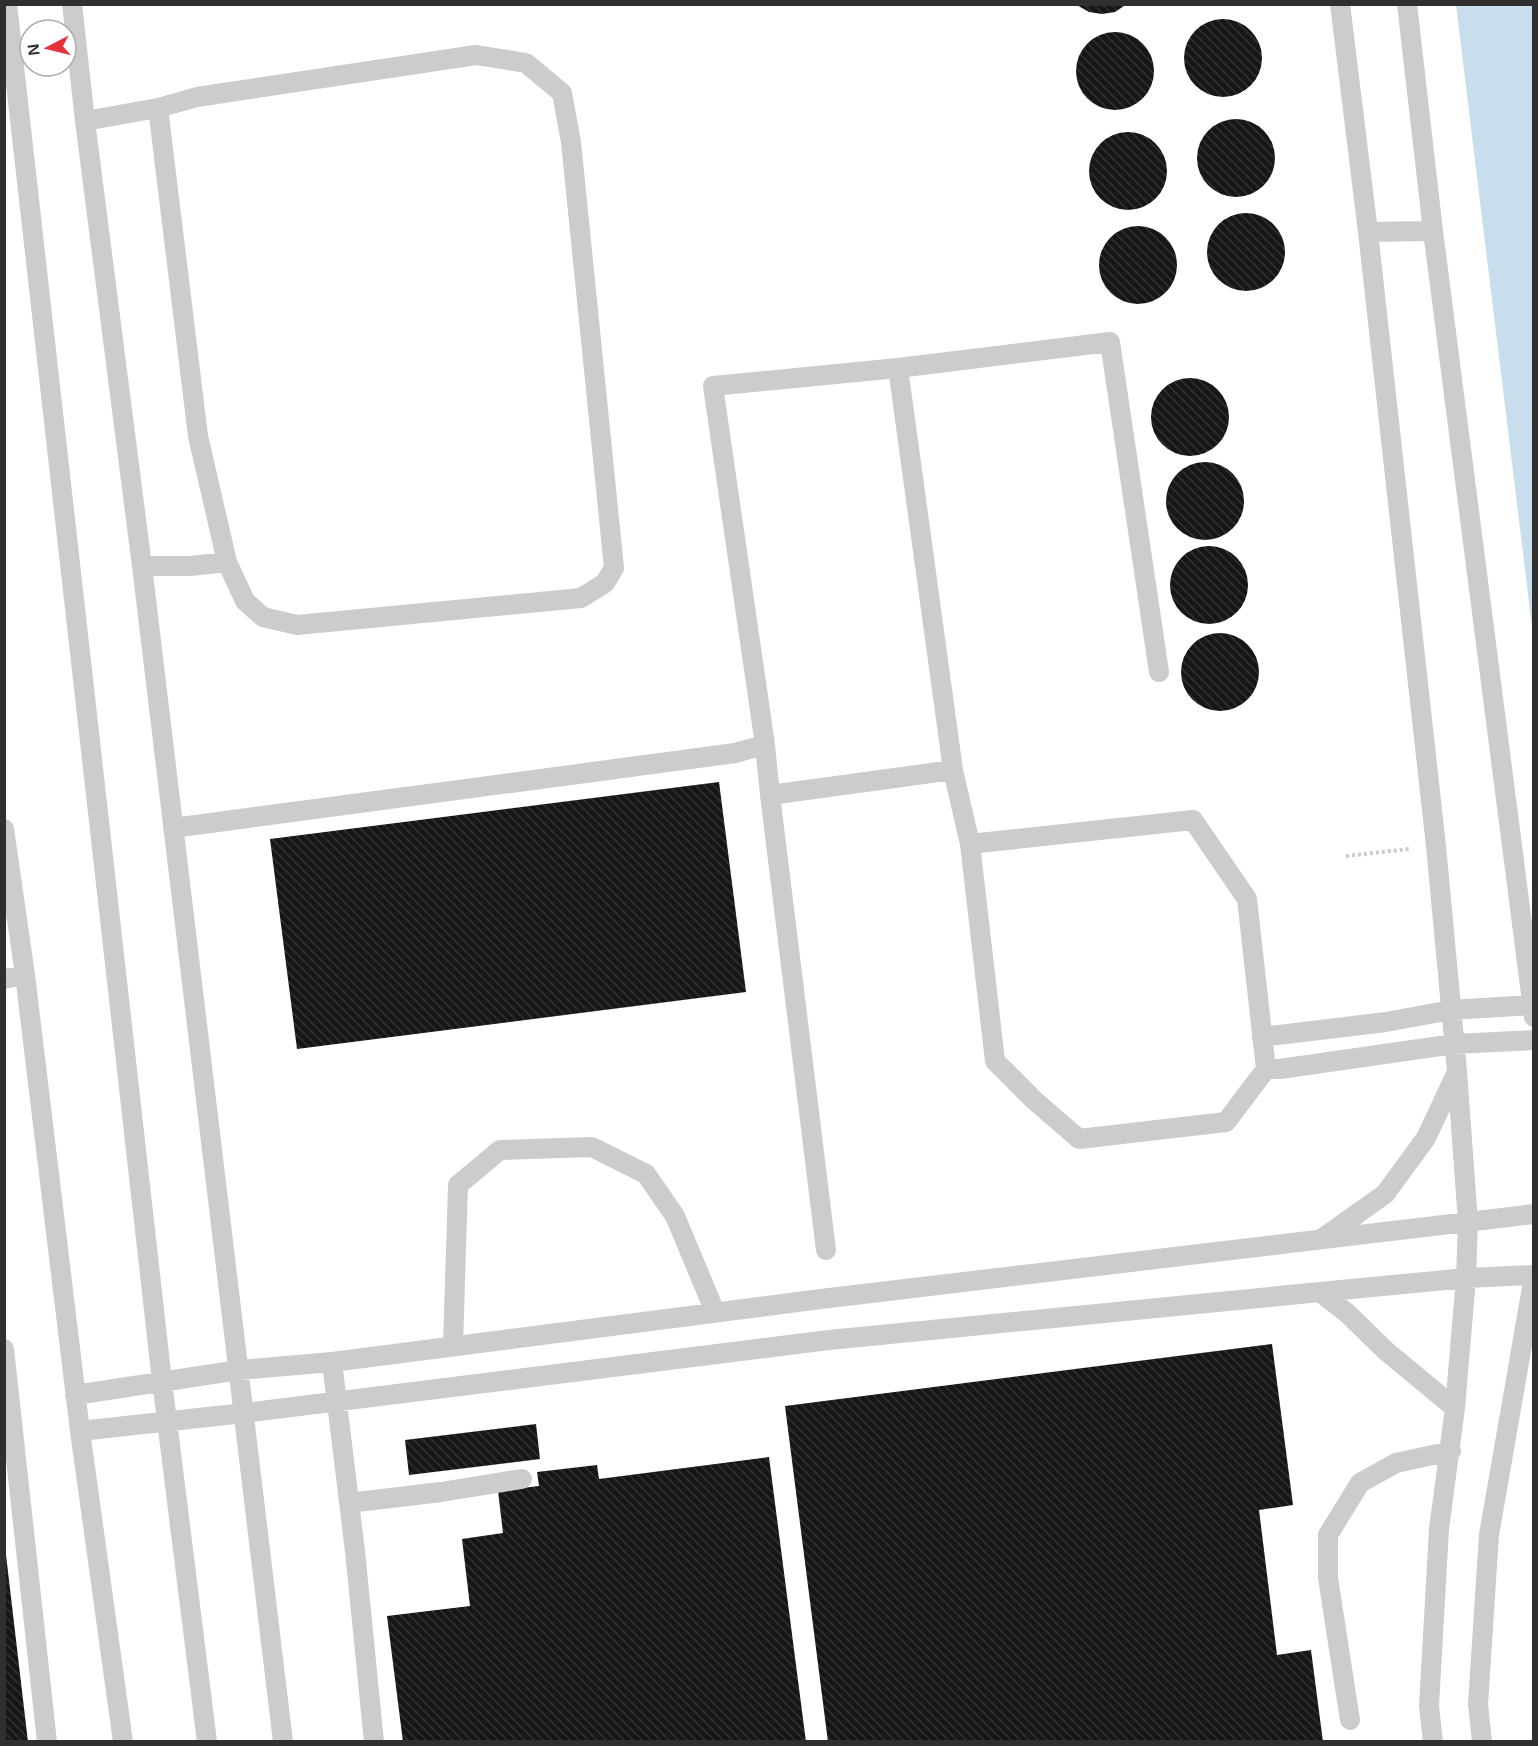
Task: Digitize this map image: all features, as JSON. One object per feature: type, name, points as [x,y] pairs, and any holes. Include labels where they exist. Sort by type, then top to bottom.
[{"type":"lane","points":[[7,4],[162,1381],[207,1742]]},
{"type":"lane","points":[[72,4],[283,1742]]},
{"type":"lane","points":[[1341,4],[1436,846],[1457,1071],[1468,1222],[1466,1278],[1455,1408],[1440,1529],[1429,1706],[1432,1742]]},
{"type":"lane","points":[[1262,1037],[1386,1022],[1451,1010],[1533,1011],[1433,231],[1407,4]]},
{"type":"lane","points":[[85,121],[158,108],[197,97],[476,55],[526,63],[562,93],[571,142],[614,568],[605,583],[581,598],[297,625],[263,617],[245,601],[227,562],[198,436],[158,108]]},
{"type":"lane","points":[[1368,232],[1433,231]]},
{"type":"lane","points":[[826,1250],[765,745],[713,386],[898,368],[1110,342],[1159,672]]},
{"type":"lane","points":[[898,368],[953,770],[970,844],[994,1061],[1079,1139],[1226,1122],[1266,1069],[1247,899],[1193,820],[970,844]]},
{"type":"lane","points":[[142,566],[190,566],[227,562]]},
{"type":"lane","points":[[173,828],[723,754],[765,745]]},
{"type":"lane","points":[[770,795],[953,770]]},
{"type":"lane","points":[[4,829],[25,975],[75,1395],[123,1742]]},
{"type":"lane","points":[[4,979],[25,975]]},
{"type":"lane","points":[[1266,1069],[1280,1069],[1454,1044],[1533,1040]]},
{"type":"lane","points":[[1321,1240],[1385,1194],[1426,1138],[1457,1071]]},
{"type":"lane","points":[[453,1346],[458,1185],[500,1150],[591,1147],[646,1174],[675,1216],[715,1312]]},
{"type":"lane","points":[[75,1395],[238,1370],[332,1362],[715,1312],[1533,1214]]},
{"type":"lane","points":[[80,1431],[244,1413],[830,1340],[1466,1278],[1533,1275],[1489,1535],[1478,1704],[1482,1742]]},
{"type":"lane","points":[[1320,1292],[1347,1312],[1386,1351],[1455,1408]]},
{"type":"lane","points":[[4,1349],[9,1426],[48,1742]]},
{"type":"lane","points":[[332,1362],[374,1742]]},
{"type":"lane","points":[[1350,1720],[1328,1578],[1328,1535],[1360,1483],[1396,1463],[1451,1451]]},
{"type":"lane","points":[[349,1503],[522,1479]]},
{"type":"path","points":[[1346,856],[1436,846]]},
{"type":"water","points":[[1456,5],[1533,5],[1533,635]]},
{"type":"building","points":[[1075,4],[1127,4],[1115,12],[1102,14],[1089,12]]},
{"type":"building","points":[[1223,19],[1238,22],[1251,30],[1259,43],[1262,58],[1259,73],[1251,86],[1238,94],[1223,97],[1208,94],[1195,86],[1187,73],[1184,58],[1187,43],[1195,30],[1208,22]]},
{"type":"building","points":[[1115,32],[1130,35],[1143,43],[1151,56],[1154,71],[1151,86],[1143,99],[1130,107],[1115,110],[1100,107],[1087,99],[1079,86],[1076,71],[1079,56],[1087,43],[1100,35]]},
{"type":"building","points":[[1236,119],[1251,122],[1264,130],[1272,143],[1275,158],[1272,173],[1264,186],[1251,194],[1236,197],[1221,194],[1208,186],[1200,173],[1197,158],[1200,143],[1208,130],[1221,122]]},
{"type":"building","points":[[1128,132],[1143,135],[1156,143],[1164,156],[1167,171],[1164,186],[1156,199],[1143,207],[1128,210],[1113,207],[1100,199],[1092,186],[1089,171],[1092,156],[1100,143],[1113,135]]},
{"type":"building","points":[[1246,213],[1261,216],[1274,224],[1282,237],[1285,252],[1282,267],[1274,280],[1261,288],[1246,291],[1231,288],[1218,280],[1210,267],[1207,252],[1210,237],[1218,224],[1231,216]]},
{"type":"building","points":[[1138,226],[1153,229],[1166,237],[1174,250],[1177,265],[1174,280],[1166,293],[1153,301],[1138,304],[1123,301],[1110,293],[1102,280],[1099,265],[1102,250],[1110,237],[1123,229]]},
{"type":"building","points":[[1190,378],[1205,381],[1218,389],[1226,402],[1229,417],[1226,432],[1218,445],[1205,453],[1190,456],[1175,453],[1162,445],[1154,432],[1151,417],[1154,402],[1162,389],[1175,381]]},
{"type":"building","points":[[1205,462],[1220,465],[1233,473],[1241,486],[1244,501],[1241,516],[1233,529],[1220,537],[1205,540],[1190,537],[1177,529],[1169,516],[1166,501],[1169,486],[1177,473],[1190,465]]},
{"type":"building","points":[[1209,546],[1224,549],[1237,557],[1245,570],[1248,585],[1245,600],[1237,613],[1224,621],[1209,624],[1194,621],[1181,613],[1173,600],[1170,585],[1173,570],[1181,557],[1194,549]]},
{"type":"building","points":[[1220,633],[1235,636],[1248,644],[1256,657],[1259,672],[1256,687],[1248,700],[1235,708],[1220,711],[1205,708],[1192,700],[1184,687],[1181,672],[1184,657],[1192,644],[1205,636]]},
{"type":"building","points":[[719,782],[746,992],[297,1049],[270,839]]},
{"type":"building","points":[[1272,1344],[1293,1505],[1259,1510],[1277,1655],[1311,1650],[1323,1742],[828,1742],[785,1406]]},
{"type":"building","points":[[536,1424],[540,1459],[409,1475],[405,1440]]},
{"type":"building","points":[[769,1457],[806,1742],[403,1742],[387,1616],[470,1606],[462,1539],[503,1533],[498,1491],[539,1486],[537,1472],[597,1465],[599,1479]]},
{"type":"building","points":[[4,1555],[6,1555],[28,1742],[4,1742]]}]
